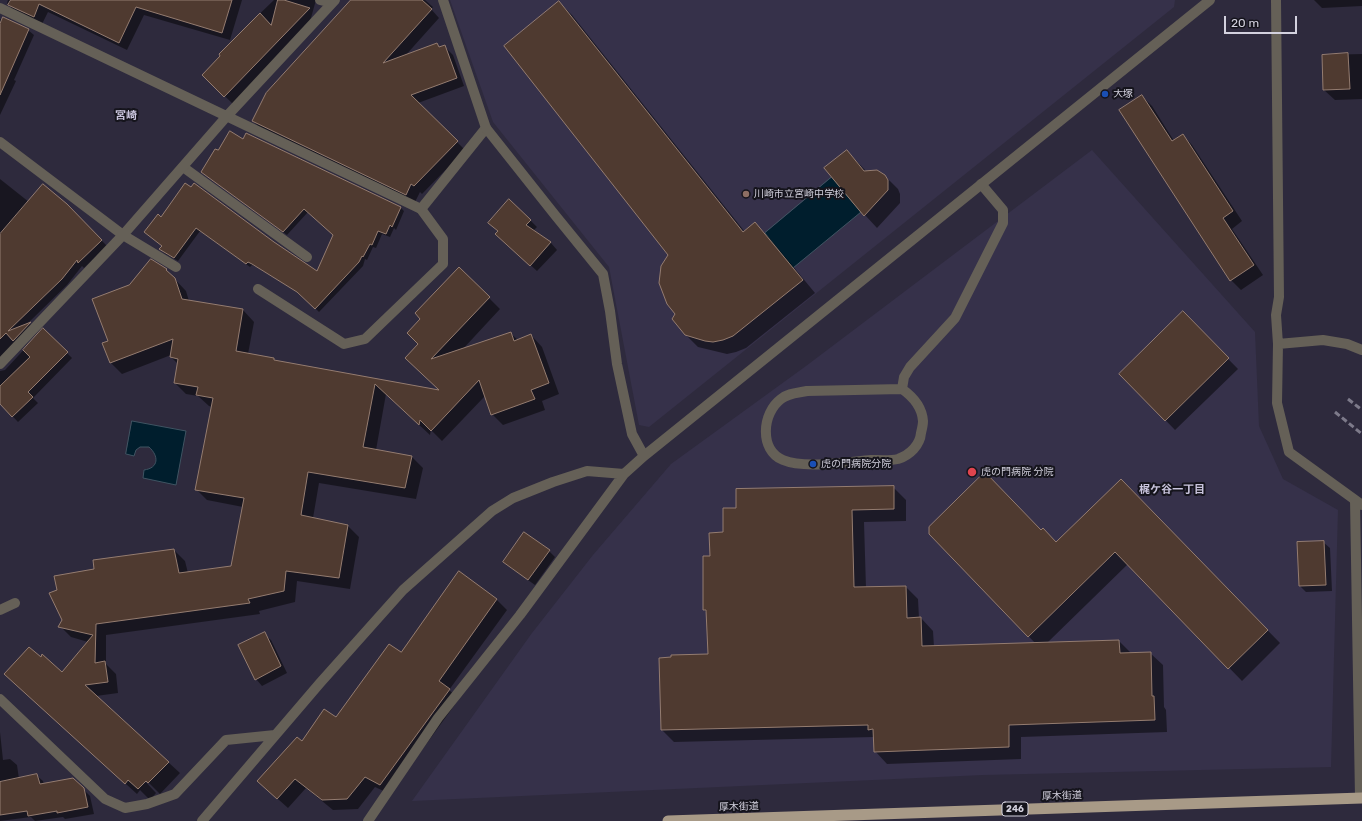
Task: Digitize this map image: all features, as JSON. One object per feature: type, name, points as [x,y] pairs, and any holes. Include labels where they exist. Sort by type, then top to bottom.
[{"type":"highway","name":"厚木街道","points":[[668,821],[1361,798]]},
{"type":"street","points":[[320,0],[334,2]]},
{"type":"street","points":[[443,0],[486,128],[603,274],[610,311],[617,364],[632,434],[644,456]]},
{"type":"street","points":[[1276,0],[1279,297],[1276,315],[1278,344],[1277,403],[1289,452],[1359,503],[1361,798]]},
{"type":"street","points":[[0,364],[124,235],[227,116],[334,2]]},
{"type":"street","points":[[368,821],[438,718],[520,615],[624,474],[644,456],[1204,2]]},
{"type":"street","points":[[0,8],[421,209],[443,239],[444,264],[365,339],[344,344],[258,289]]},
{"type":"street","points":[[421,209],[486,128]]},
{"type":"street","points":[[0,142],[124,235],[176,267]]},
{"type":"street","points":[[183,167],[307,257]]},
{"type":"street","points":[[902,389],[904,377],[910,367],[955,318],[1002,224],[1002,210],[981,184]]},
{"type":"street","points":[[1278,344],[1323,340],[1347,344],[1362,350]]},
{"type":"street","points":[[902,389],[909,394],[918,405],[923,420],[921,438],[912,451],[898,459],[812,464],[794,463],[782,460],[772,452],[766,436],[766,422],[772,408],[781,398],[792,393],[807,391],[902,389]]},
{"type":"street","points":[[202,821],[320,683],[403,590],[492,511],[512,498],[587,471],[624,474]]},
{"type":"street","points":[[0,610],[15,603]]},
{"type":"street","points":[[0,699],[105,799],[125,808],[147,804],[175,794],[226,740],[275,735]]},
{"type":"shaded area","name":"川崎市立宮崎中学校","points":[[450,0],[1175,0],[1174,7],[649,427],[639,425],[609,267],[493,122]]},
{"type":"shaded area","name":"虎の門病院 分院","points":[[1092,150],[1255,332],[1259,426],[1283,479],[1338,510],[1331,767],[983,775],[412,801],[532,633],[593,555],[671,464],[806,366]]},
{"type":"water","points":[[832,177],[861,212],[793,268],[765,233]]},
{"type":"water","points":[[132,421],[186,431],[176,485],[143,478],[144,470],[153,467],[156,461],[155,454],[149,447],[140,447],[136,450],[134,456],[126,454]]},
{"type":"building","points":[[11,0],[232,0],[222,33],[136,7],[119,43],[39,4],[34,17],[8,5]]},
{"type":"building","points":[[278,0],[284,0],[310,8],[224,97],[202,75],[220,56],[219,54],[260,13],[271,25]]},
{"type":"building","points":[[351,0],[422,0],[432,9],[383,63],[437,43],[439,47],[445,45],[457,78],[411,95],[458,141],[414,186],[411,184],[406,195],[252,121],[266,93]]},
{"type":"building","points":[[559,1],[743,232],[755,222],[803,280],[733,336],[713,342],[705,341],[685,335],[672,319],[675,314],[667,304],[659,283],[661,266],[668,255],[504,46]]},
{"type":"building","points":[[3,17],[29,29],[0,95],[0,24]]},
{"type":"building","points":[[1348,53],[1350,89],[1323,90],[1322,55]]},
{"type":"building","points":[[1142,95],[1172,141],[1183,134],[1233,211],[1223,218],[1254,265],[1230,281],[1119,110]]},
{"type":"building","points":[[230,131],[243,139],[246,133],[401,207],[392,227],[390,225],[386,234],[378,231],[372,245],[370,244],[359,262],[315,309],[297,292],[252,264],[248,262],[246,264],[196,228],[174,258],[159,249],[162,246],[144,232],[158,214],[161,217],[185,183],[191,187],[194,183],[274,242],[317,271],[333,235],[304,209],[283,232],[201,172],[215,149],[218,150]]},
{"type":"building","points":[[847,150],[864,171],[877,170],[885,175],[888,180],[888,190],[864,216],[824,168]]},
{"type":"building","points":[[43,184],[67,204],[102,240],[78,263],[77,260],[62,279],[8,331],[31,322],[13,341],[6,333],[0,339],[0,234]]},
{"type":"building","points":[[509,199],[531,220],[526,225],[551,242],[530,266],[495,234],[498,231],[488,223]]},
{"type":"building","points":[[151,259],[167,269],[166,270],[175,278],[182,299],[243,309],[236,351],[274,358],[274,360],[439,390],[405,358],[418,344],[407,333],[420,319],[415,313],[459,267],[490,297],[431,359],[511,332],[514,341],[531,334],[549,383],[531,390],[535,399],[491,415],[479,380],[431,431],[420,420],[419,425],[375,384],[363,447],[412,456],[405,488],[308,472],[301,515],[348,525],[339,578],[286,571],[284,591],[248,599],[250,603],[96,624],[95,663],[105,661],[108,682],[85,685],[169,762],[148,783],[146,781],[138,789],[128,780],[125,784],[4,674],[29,647],[41,657],[42,654],[62,672],[93,635],[58,627],[62,620],[49,593],[57,590],[54,576],[94,569],[93,560],[174,549],[179,573],[231,566],[244,498],[195,490],[213,398],[196,395],[198,387],[174,383],[178,359],[170,357],[173,339],[110,363],[102,343],[108,341],[92,299],[129,285]]},
{"type":"building","points":[[1183,311],[1229,358],[1165,421],[1119,374]]},
{"type":"building","points":[[43,328],[68,352],[28,392],[33,397],[12,417],[0,404],[0,386],[30,357],[23,350]]},
{"type":"building","points":[[985,472],[1041,530],[1043,528],[1056,542],[1121,479],[1268,630],[1228,669],[1115,552],[1028,637],[929,534],[929,527]]},
{"type":"building","points":[[894,486],[894,509],[852,510],[854,587],[906,586],[907,618],[921,617],[922,646],[1119,640],[1120,653],[1151,652],[1152,696],[1154,696],[1155,720],[1009,725],[1009,747],[874,752],[873,729],[868,730],[868,725],[661,730],[659,658],[671,657],[671,655],[708,654],[706,610],[703,610],[703,556],[710,556],[709,533],[723,532],[723,508],[736,508],[736,489]]},
{"type":"building","points":[[524,532],[550,550],[528,580],[503,562]]},
{"type":"building","points":[[1324,541],[1326,585],[1299,586],[1297,542]]},
{"type":"building","points":[[459,571],[497,599],[439,681],[450,689],[380,785],[365,777],[347,799],[322,800],[295,779],[277,799],[257,781],[297,737],[302,741],[324,709],[336,717],[389,644],[401,652]]},
{"type":"building","points":[[265,632],[281,666],[255,680],[238,645]]},
{"type":"building","points":[[37,774],[40,784],[73,778],[84,788],[88,807],[57,813],[57,811],[28,816],[27,811],[0,815],[0,782]]},
{"type":"railway","points":[[1348,399],[1362,410]]},
{"type":"railway","points":[[1335,412],[1362,434]]},
{"type":"place","name":"大塚","points":[[1105,94]]},
{"type":"place","name":"川崎市立宮崎中学校","points":[[746,194]]},
{"type":"place","name":"虎の門病院分院","points":[[813,464]]},
{"type":"place","name":"虎の門病院 分院","points":[[972,472]]},
{"type":"district","name":"宮崎","points":[[126,116]]},
{"type":"district","name":"梶ケ谷一丁目","points":[[1172,490]]}]
